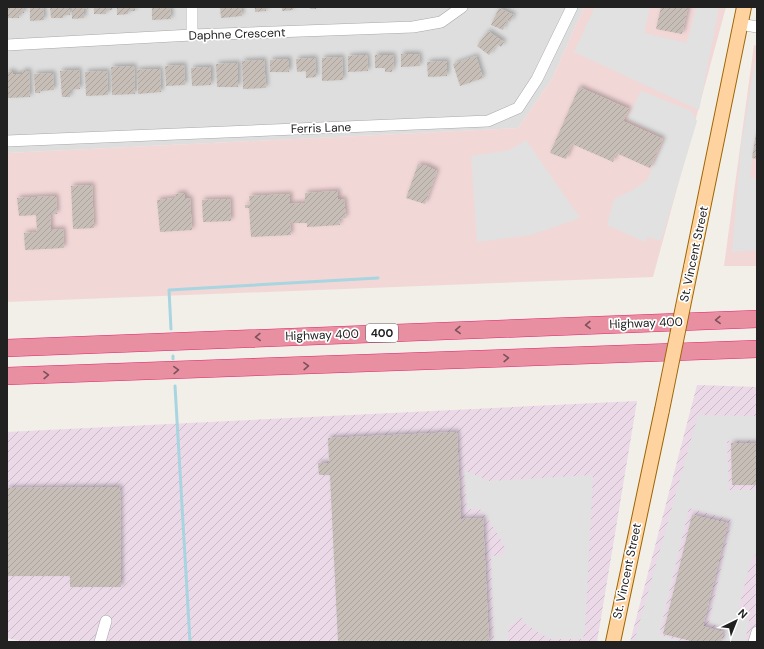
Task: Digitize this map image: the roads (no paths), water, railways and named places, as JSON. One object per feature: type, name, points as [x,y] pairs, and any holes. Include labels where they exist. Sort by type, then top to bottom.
[{"type":"highway","name":"Highway 400","points":[[7,348],[757,319]]},
{"type":"highway","points":[[7,376],[757,349]]},
{"type":"main road","name":"St. Vincent Street","points":[[613,642],[744,7]]},
{"type":"street","points":[[192,7],[192,36]]},
{"type":"street","name":"Daphne Crescent","points":[[7,45],[413,27],[441,22],[462,7]]},
{"type":"street","name":"Ferris Lane","points":[[7,141],[488,121],[518,108],[537,79],[572,7]]},
{"type":"street","points":[[740,24],[757,27]]},
{"type":"street","points":[[100,642],[106,621]]},
{"type":"street","points":[[754,642],[757,632]]},
{"type":"waterway","points":[[171,329],[169,290],[378,278]]},
{"type":"waterway","points":[[175,386],[190,642]]}]
